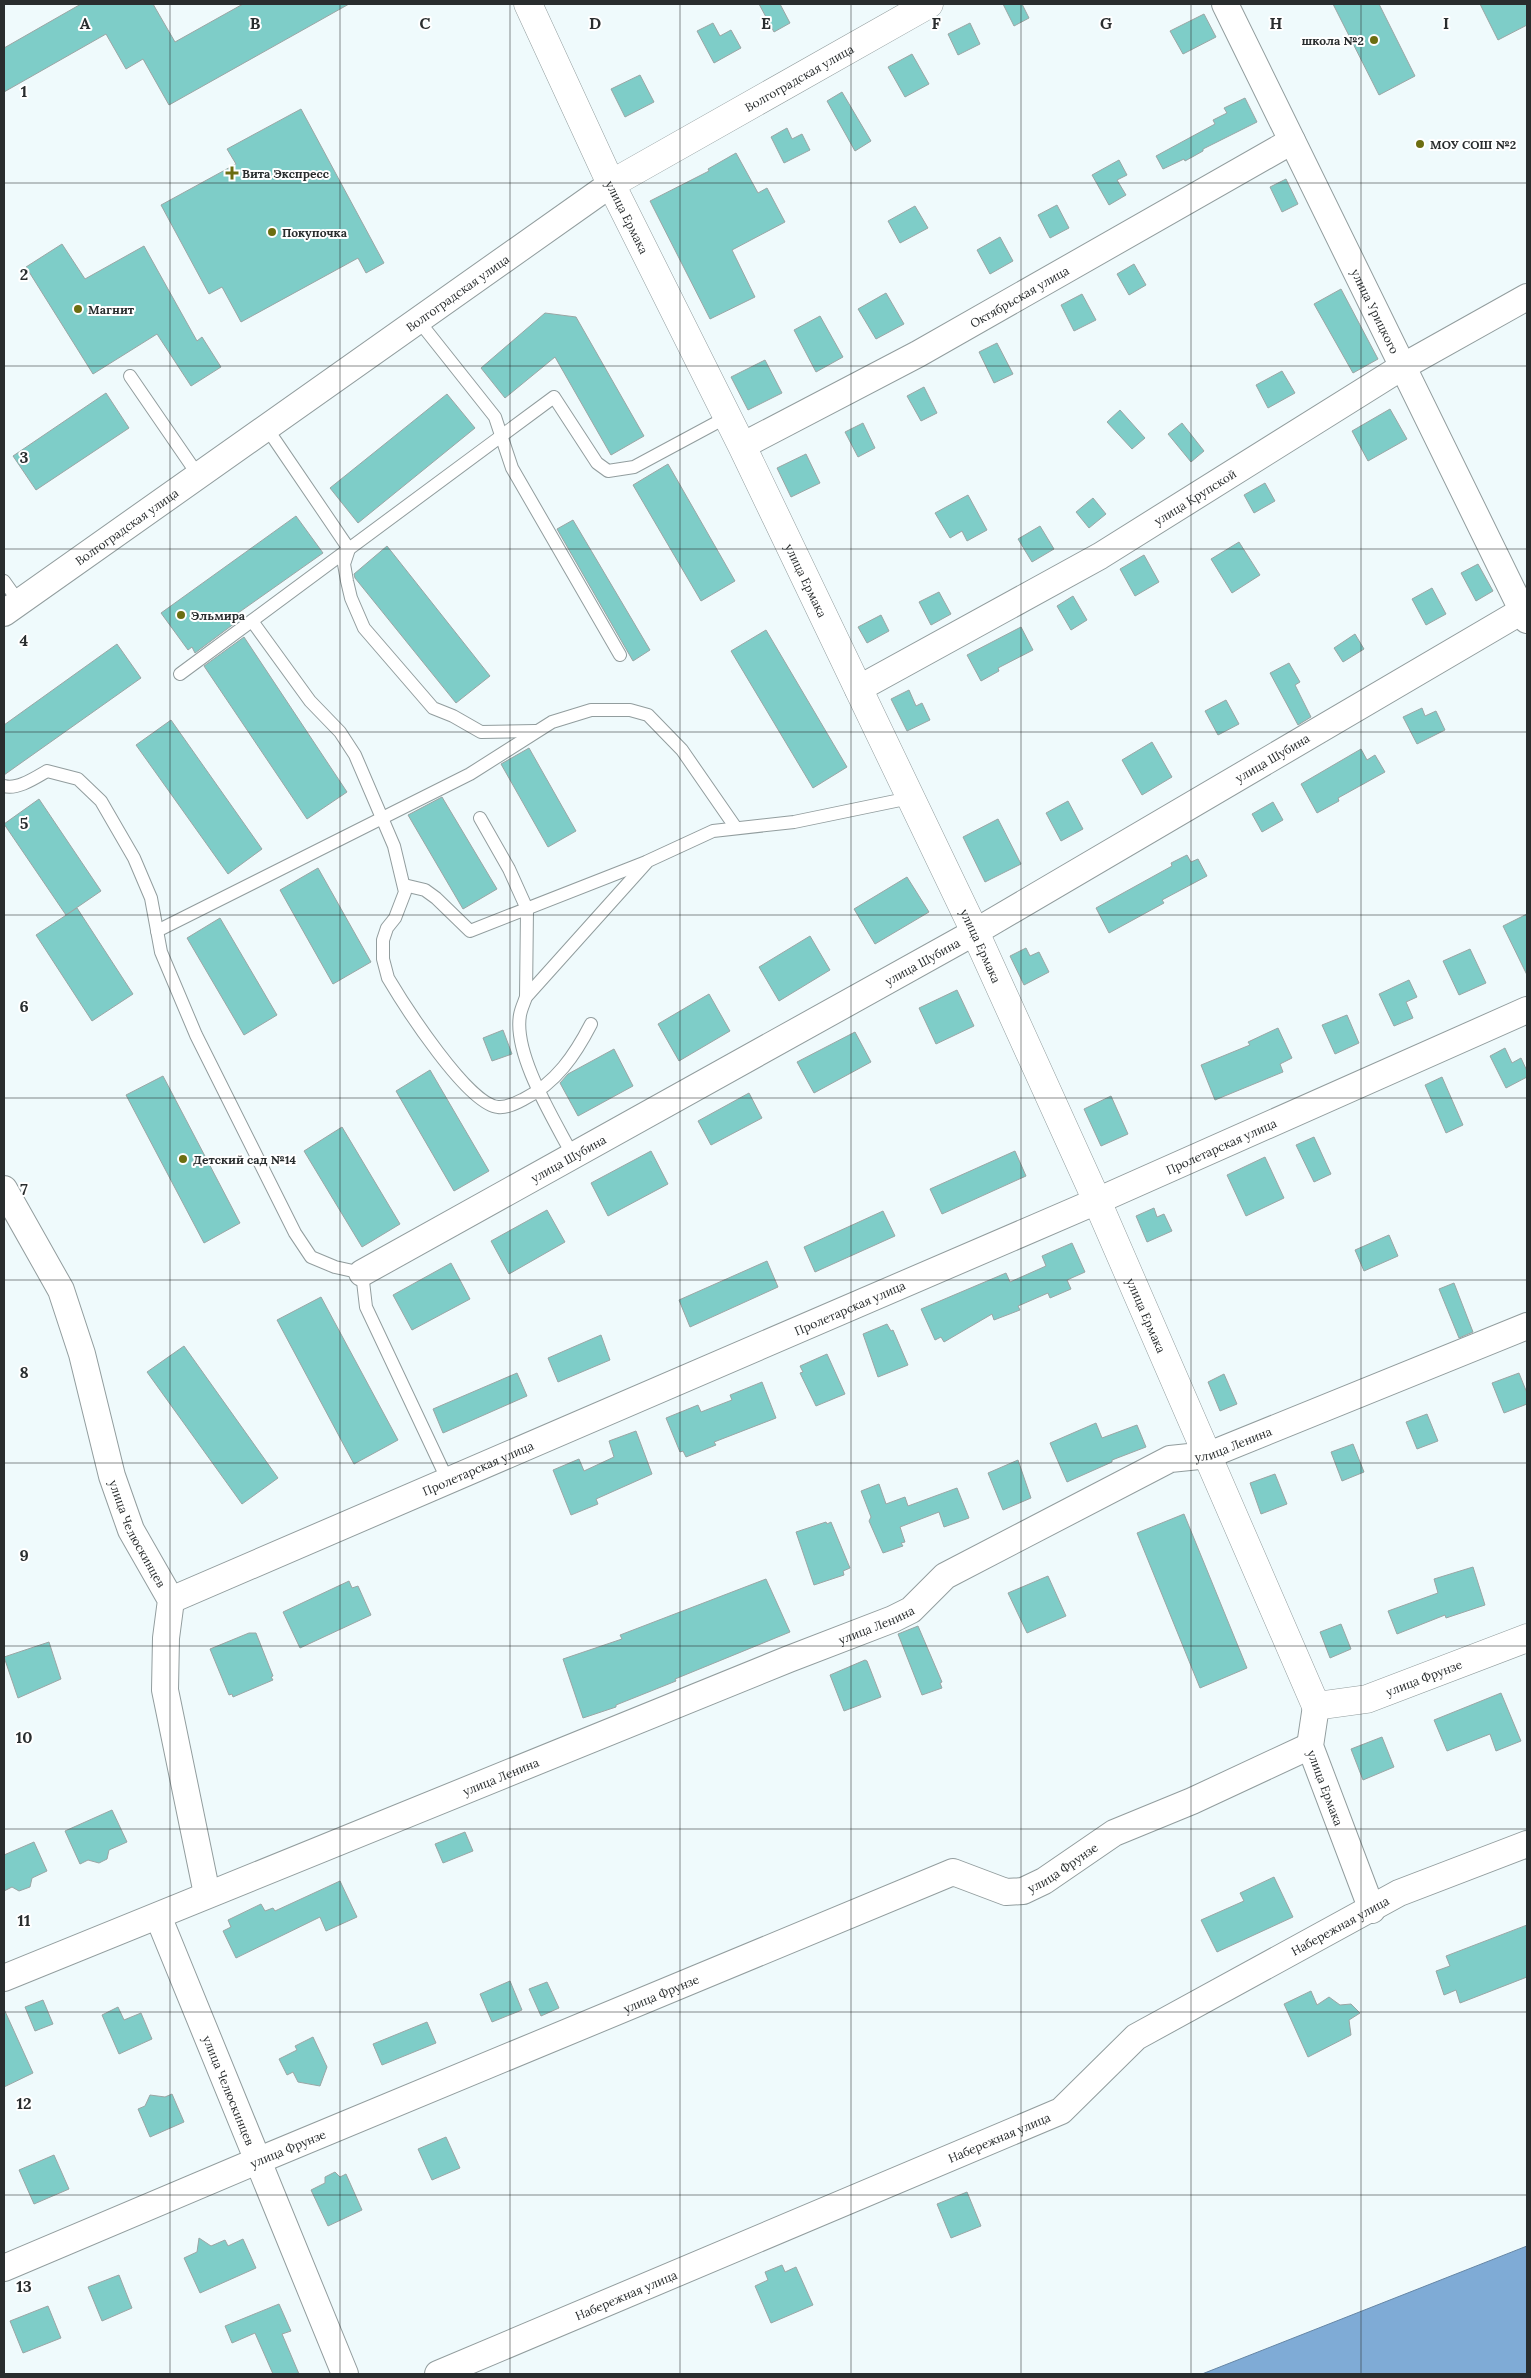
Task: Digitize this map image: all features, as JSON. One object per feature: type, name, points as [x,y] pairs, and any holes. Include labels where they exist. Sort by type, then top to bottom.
[{"type":"street","name":"улица Ермака","points":[[528,4],[611,184],[742,446],[975,932],[1097,1201],[1209,1455],[1316,1706],[1310,1746],[1372,1910]]},
{"type":"street","name":"Волгоградская улица","points":[[11,607],[611,184],[929,4]]},
{"type":"street","name":"улица Урицкого","points":[[1225,4],[1402,367],[1526,613]]},
{"type":"street","name":"Октябрьская улица","points":[[742,446],[918,354],[1292,141]]},
{"type":"street","name":"улица Крупской","points":[[858,689],[1100,556],[1402,367],[1527,297]]},
{"type":"street","name":"улица Шубина","points":[[362,1273],[975,932],[1526,613]]},
{"type":"street","name":"Пролетарская улица","points":[[171,1600],[1097,1201],[1527,1010]]},
{"type":"street","name":"улица Челюскинцев","points":[[4,1188],[61,1290],[82,1354],[112,1476],[131,1530],[171,1600],[166,1638],[166,1690],[207,1894]]},
{"type":"street","name":"улица Ленина","points":[[4,1978],[158,1916],[207,1894],[893,1619],[911,1610],[945,1576],[1170,1459],[1209,1455],[1527,1326]]},
{"type":"street","name":"улица Фрунзе","points":[[1316,1706],[1367,1699],[1527,1638]]},
{"type":"street","name":"улица Фрунзе","points":[[4,2268],[953,1872],[1006,1892],[1023,1891],[1044,1881],[1114,1833],[1192,1801],[1310,1746]]},
{"type":"street","name":"Набережная улица","points":[[438,2374],[1061,2110],[1136,2038],[1372,1910],[1399,1893],[1527,1844]]},
{"type":"street","name":"улица Челюскинцев","points":[[158,1916],[345,2374]]},
{"type":"lane","points":[[418,320],[496,417],[512,468],[620,655]]},
{"type":"lane","points":[[130,376],[198,475]]},
{"type":"lane","points":[[180,674],[554,397],[597,463],[608,471],[634,467],[727,418]]},
{"type":"lane","points":[[266,427],[349,549]]},
{"type":"lane","points":[[349,549],[344,564],[346,581],[358,617],[364,628],[433,708],[453,716],[481,732],[538,730]]},
{"type":"lane","points":[[4,581],[11,607]]},
{"type":"lane","points":[[252,621],[310,701],[340,732],[355,755],[394,846],[404,885],[405,892],[401,904],[395,918],[387,928],[383,940],[383,959],[388,978],[401,1000],[457,1077],[477,1096],[497,1107],[514,1104],[539,1090],[564,1068],[578,1050],[591,1024]]},
{"type":"lane","points":[[157,931],[470,774],[552,722],[591,710],[630,710],[648,716],[682,750],[736,828]]},
{"type":"lane","points":[[4,786],[9,788],[29,781],[47,771],[78,779],[101,801],[134,858],[151,898],[161,952],[196,1036],[295,1233],[311,1257],[335,1267],[362,1273],[366,1307],[448,1481]]},
{"type":"lane","points":[[404,885],[425,890],[470,931],[648,861],[713,831],[794,822],[910,798]]},
{"type":"lane","points":[[480,818],[509,869],[527,909],[526,997],[519,1017],[522,1044],[539,1090],[573,1156]]},
{"type":"lane","points":[[526,997],[648,861]]},
{"type":"water","points":[[1527,2246],[1527,2374],[1202,2374]]},
{"type":"building","points":[[81,4],[153,4],[175,42],[243,4],[349,4],[169,105],[143,59],[126,69],[106,34],[4,92],[4,48]]},
{"type":"building","points":[[759,4],[780,4],[790,23],[774,32]]},
{"type":"building","points":[[1003,4],[1022,4],[1029,18],[1014,26]]},
{"type":"building","name":"школа №2","points":[[1333,4],[1379,4],[1415,76],[1379,95]]},
{"type":"building","points":[[1480,4],[1527,4],[1527,25],[1498,40]]},
{"type":"building","points":[[1204,14],[1216,37],[1183,54],[1170,31]]},
{"type":"building","points":[[713,23],[720,36],[731,30],[741,48],[714,63],[697,31]]},
{"type":"building","points":[[970,23],[980,44],[958,55],[948,34]]},
{"type":"building","points":[[912,54],[929,84],[905,97],[888,67]]},
{"type":"building","points":[[640,75],[654,102],[625,117],[611,89]]},
{"type":"building","points":[[842,92],[871,141],[855,151],[827,101]]},
{"type":"building","points":[[1245,98],[1257,122],[1203,149],[1203,151],[1185,161],[1184,159],[1163,169],[1156,156],[1215,124],[1213,120],[1227,113],[1224,108]]},
{"type":"building","name":"Покупочка","points":[[301,109],[384,263],[366,273],[358,258],[241,322],[222,287],[209,294],[161,205],[236,164],[227,149]]},
{"type":"building","points":[[787,128],[792,139],[802,134],[810,150],[784,163],[771,137]]},
{"type":"building","points":[[736,153],[758,193],[767,188],[785,222],[732,250],[755,297],[710,319],[650,201],[709,171],[708,169]]},
{"type":"building","points":[[1119,160],[1127,175],[1117,180],[1126,195],[1109,205],[1092,175]]},
{"type":"building","points":[[1286,179],[1298,204],[1282,212],[1270,187]]},
{"type":"building","points":[[1057,205],[1069,228],[1050,238],[1038,215]]},
{"type":"building","points":[[915,206],[928,228],[900,243],[888,221]]},
{"type":"building","points":[[1000,237],[1013,261],[990,274],[977,250]]},
{"type":"building","points":[[62,244],[85,279],[144,246],[197,341],[202,337],[221,367],[191,386],[157,334],[93,374],[26,267]]},
{"type":"building","points":[[1134,264],[1146,285],[1129,295],[1117,274]]},
{"type":"building","points":[[1341,289],[1378,359],[1353,373],[1314,304]]},
{"type":"building","points":[[886,293],[904,324],[876,339],[858,309]]},
{"type":"building","points":[[1082,294],[1096,320],[1074,331],[1061,305]]},
{"type":"building","points":[[545,313],[576,317],[644,436],[611,455],[555,357],[505,398],[481,368]]},
{"type":"building","points":[[820,316],[843,357],[816,372],[794,330]]},
{"type":"building","points":[[997,343],[1013,374],[994,383],[979,352]]},
{"type":"building","points":[[765,360],[782,393],[748,410],[731,377]]},
{"type":"building","points":[[1282,371],[1295,393],[1268,408],[1256,385]]},
{"type":"building","points":[[924,387],[937,413],[921,421],[907,396]]},
{"type":"building","points":[[106,393],[129,428],[36,490],[13,456]]},
{"type":"building","points":[[447,394],[475,428],[358,523],[330,488]]},
{"type":"building","points":[[1390,409],[1407,439],[1368,461],[1352,431]]},
{"type":"building","points":[[1120,410],[1145,438],[1132,449],[1107,422]]},
{"type":"building","points":[[863,423],[875,448],[858,457],[845,432]]},
{"type":"building","points":[[1182,423],[1204,451],[1191,462],[1168,434]]},
{"type":"building","points":[[806,454],[820,483],[791,497],[777,468]]},
{"type":"building","points":[[668,464],[735,581],[701,601],[633,485]]},
{"type":"building","points":[[1265,483],[1275,501],[1254,513],[1244,495]]},
{"type":"building","points":[[968,495],[987,530],[967,541],[962,531],[950,538],[935,513]]},
{"type":"building","points":[[1093,498],[1106,514],[1089,528],[1076,512]]},
{"type":"building","points":[[296,516],[323,553],[231,618],[235,623],[195,653],[192,647],[188,650],[161,613]]},
{"type":"building","points":[[573,520],[650,650],[633,661],[557,529]]},
{"type":"building","points":[[1040,526],[1054,549],[1032,562],[1018,539]]},
{"type":"building","points":[[1239,542],[1260,575],[1232,593],[1211,559]]},
{"type":"building","points":[[387,546],[490,676],[456,703],[355,578],[354,574]]},
{"type":"building","points":[[1144,555],[1159,582],[1135,596],[1120,569]]},
{"type":"building","points":[[1478,564],[1493,591],[1476,601],[1461,573]]},
{"type":"building","points":[[1432,588],[1446,614],[1426,625],[1412,599]]},
{"type":"building","points":[[939,592],[951,614],[931,625],[919,602]]},
{"type":"building","points":[[1073,596],[1087,620],[1071,630],[1057,606]]},
{"type":"building","points":[[881,615],[889,631],[867,643],[858,627]]},
{"type":"building","points":[[1021,627],[1033,650],[998,668],[999,671],[981,681],[967,655]]},
{"type":"building","points":[[766,630],[847,767],[813,788],[731,651]]},
{"type":"building","points":[[1355,634],[1364,649],[1343,662],[1334,648]]},
{"type":"building","points":[[244,637],[347,792],[307,819],[204,666]]},
{"type":"building","points":[[117,644],[141,678],[4,775],[4,725]]},
{"type":"building","points":[[1289,663],[1300,682],[1295,685],[1311,717],[1298,725],[1270,673]]},
{"type":"building","points":[[909,690],[916,706],[922,703],[930,720],[907,731],[891,699]]},
{"type":"building","points":[[1226,700],[1239,724],[1218,735],[1205,711]]},
{"type":"building","points":[[1422,708],[1425,716],[1436,711],[1445,730],[1417,744],[1403,717]]},
{"type":"building","points":[[171,720],[262,849],[228,874],[136,745]]},
{"type":"building","points":[[1152,742],[1172,777],[1142,795],[1122,760]]},
{"type":"building","points":[[529,748],[576,831],[548,847],[501,764]]},
{"type":"building","points":[[1361,749],[1367,760],[1375,755],[1385,772],[1338,798],[1339,801],[1317,813],[1301,784]]},
{"type":"building","points":[[442,797],[497,889],[463,909],[408,815]]},
{"type":"building","points":[[39,799],[101,891],[66,915],[4,824]]},
{"type":"building","points":[[1068,801],[1083,829],[1061,841],[1046,813]]},
{"type":"building","points":[[1273,802],[1283,820],[1262,832],[1252,814]]},
{"type":"building","points":[[998,819],[1021,864],[985,882],[963,837]]},
{"type":"building","points":[[1187,855],[1191,862],[1198,859],[1207,876],[1162,900],[1164,903],[1109,933],[1096,908],[1172,866],[1171,863]]},
{"type":"building","points":[[318,868],[371,962],[333,984],[280,890]]},
{"type":"building","points":[[907,877],[929,912],[875,944],[854,909]]},
{"type":"building","points":[[77,908],[133,994],[92,1021],[36,935]]},
{"type":"building","points":[[1527,914],[1527,975],[1503,926]]},
{"type":"building","points":[[220,918],[277,1015],[244,1035],[187,938]]},
{"type":"building","points":[[810,936],[830,970],[779,1001],[759,967]]},
{"type":"building","points":[[1026,948],[1030,956],[1039,952],[1049,972],[1024,985],[1010,956]]},
{"type":"building","points":[[1470,949],[1486,983],[1459,995],[1443,961]]},
{"type":"building","points":[[1409,980],[1417,997],[1406,1002],[1413,1018],[1394,1026],[1379,994]]},
{"type":"building","points":[[957,990],[974,1026],[936,1044],[919,1008]]},
{"type":"building","points":[[709,994],[730,1031],[679,1061],[658,1024]]},
{"type":"building","points":[[1347,1015],[1359,1043],[1335,1054],[1322,1025]]},
{"type":"building","points":[[1278,1028],[1292,1058],[1280,1064],[1283,1072],[1215,1100],[1201,1065],[1250,1045],[1248,1042]]},
{"type":"building","points":[[503,1030],[512,1054],[492,1061],[483,1038]]},
{"type":"building","points":[[855,1032],[871,1062],[814,1093],[797,1062]]},
{"type":"building","points":[[1505,1048],[1512,1063],[1521,1058],[1527,1071],[1527,1077],[1506,1088],[1490,1056]]},
{"type":"building","points":[[614,1049],[633,1086],[578,1116],[560,1083],[568,1074]]},
{"type":"building","points":[[430,1070],[489,1171],[454,1191],[396,1091]]},
{"type":"building","name":"Детский сад №14","points":[[163,1076],[240,1223],[204,1243],[126,1095]]},
{"type":"building","points":[[1442,1077],[1463,1125],[1446,1133],[1425,1085]]},
{"type":"building","points":[[749,1093],[762,1118],[711,1145],[698,1121]]},
{"type":"building","points":[[1111,1096],[1128,1134],[1101,1146],[1084,1109]]},
{"type":"building","points":[[342,1127],[400,1224],[362,1247],[304,1151]]},
{"type":"building","points":[[1314,1137],[1331,1174],[1314,1182],[1296,1145]]},
{"type":"building","points":[[651,1151],[668,1184],[608,1216],[591,1183]]},
{"type":"building","points":[[1015,1151],[1026,1176],[942,1214],[930,1189]]},
{"type":"building","points":[[1265,1157],[1284,1198],[1246,1216],[1227,1175]]},
{"type":"building","points":[[1154,1208],[1157,1217],[1164,1214],[1172,1231],[1147,1242],[1136,1216]]},
{"type":"building","points":[[547,1210],[565,1242],[509,1274],[491,1241]]},
{"type":"building","points":[[883,1211],[895,1236],[815,1272],[804,1247]]},
{"type":"building","points":[[1389,1235],[1398,1256],[1364,1271],[1355,1250]]},
{"type":"building","points":[[1072,1243],[1085,1272],[1067,1280],[1071,1289],[1050,1298],[1048,1293],[1018,1306],[1020,1310],[994,1320],[992,1314],[944,1342],[941,1337],[935,1340],[921,1309],[1006,1273],[1010,1282],[1046,1266],[1042,1256]]},
{"type":"building","points":[[767,1261],[778,1287],[690,1327],[679,1300]]},
{"type":"building","points":[[451,1263],[470,1299],[412,1330],[393,1295]]},
{"type":"building","points":[[1454,1283],[1473,1332],[1459,1338],[1439,1289]]},
{"type":"building","points":[[321,1297],[398,1440],[354,1464],[277,1320]]},
{"type":"building","points":[[887,1324],[891,1331],[893,1330],[908,1365],[878,1377],[863,1334]]},
{"type":"building","points":[[601,1335],[610,1360],[558,1382],[548,1358]]},
{"type":"building","points":[[184,1346],[278,1478],[242,1504],[147,1372]]},
{"type":"building","points":[[827,1354],[845,1394],[816,1406],[800,1373],[803,1372],[800,1366]]},
{"type":"building","points":[[517,1373],[527,1396],[443,1433],[433,1409]]},
{"type":"building","points":[[1519,1373],[1527,1393],[1527,1404],[1504,1413],[1492,1383]]},
{"type":"building","points":[[1224,1374],[1237,1404],[1220,1411],[1208,1382]]},
{"type":"building","points":[[762,1382],[776,1418],[714,1442],[716,1445],[686,1457],[683,1451],[680,1452],[666,1418],[698,1405],[701,1412],[732,1400],[730,1395]]},
{"type":"building","points":[[1427,1414],[1438,1441],[1417,1449],[1406,1422]]},
{"type":"building","points":[[1096,1423],[1102,1438],[1137,1425],[1146,1447],[1112,1460],[1112,1462],[1067,1482],[1050,1443]]},
{"type":"building","points":[[636,1431],[652,1474],[596,1499],[598,1504],[571,1515],[553,1470],[579,1459],[584,1471],[614,1457],[609,1441]]},
{"type":"building","points":[[1353,1444],[1364,1472],[1342,1481],[1331,1452]]},
{"type":"building","points":[[1018,1460],[1031,1498],[1003,1510],[988,1473]]},
{"type":"building","points":[[1275,1474],[1287,1504],[1261,1514],[1250,1483]]},
{"type":"building","points":[[879,1484],[886,1504],[905,1497],[908,1506],[957,1488],[969,1518],[944,1527],[939,1512],[900,1527],[905,1542],[901,1543],[903,1546],[883,1553],[869,1521],[871,1517],[861,1491]]},
{"type":"building","points":[[1184,1514],[1247,1668],[1200,1688],[1137,1533]]},
{"type":"building","points":[[826,1522],[827,1524],[831,1522],[850,1568],[843,1571],[844,1575],[814,1585],[796,1532]]},
{"type":"building","points":[[1473,1567],[1485,1605],[1446,1618],[1445,1615],[1397,1634],[1388,1611],[1438,1593],[1434,1579]]},
{"type":"building","points":[[1048,1576],[1066,1616],[1027,1633],[1008,1593]]},
{"type":"building","points":[[766,1579],[790,1632],[675,1679],[676,1681],[616,1705],[616,1707],[583,1718],[563,1659],[622,1639],[620,1635]]},
{"type":"building","points":[[349,1581],[352,1588],[358,1586],[371,1615],[300,1648],[283,1612]]},
{"type":"building","points":[[1341,1624],[1351,1649],[1330,1658],[1320,1632]]},
{"type":"building","points":[[918,1626],[942,1682],[940,1683],[942,1688],[922,1695],[898,1634]]},
{"type":"building","points":[[249,1633],[256,1633],[273,1680],[233,1697],[232,1694],[229,1695],[210,1649]]},
{"type":"building","points":[[49,1642],[61,1679],[18,1698],[4,1657]]},
{"type":"building","points":[[865,1660],[881,1697],[844,1711],[830,1675]]},
{"type":"building","points":[[1501,1693],[1521,1741],[1496,1751],[1490,1734],[1447,1751],[1434,1720]]},
{"type":"building","points":[[1382,1737],[1394,1767],[1363,1780],[1351,1749]]},
{"type":"building","points":[[112,1810],[127,1842],[109,1850],[107,1859],[99,1863],[88,1860],[80,1864],[65,1831]]},
{"type":"building","points":[[465,1832],[473,1851],[443,1863],[435,1844]]},
{"type":"building","points":[[34,1842],[47,1871],[32,1878],[30,1887],[19,1891],[12,1887],[4,1891],[4,1855]]},
{"type":"building","points":[[1274,1877],[1293,1917],[1217,1952],[1201,1920],[1244,1901],[1240,1893]]},
{"type":"building","points":[[340,1881],[357,1917],[326,1931],[320,1917],[236,1958],[223,1931],[231,1927],[228,1920],[261,1904],[265,1911],[273,1908],[275,1911]]},
{"type":"building","points":[[1527,1925],[1527,1977],[1460,2003],[1456,1990],[1444,1995],[1436,1971],[1450,1966],[1446,1956]]},
{"type":"building","points":[[510,1981],[522,2010],[492,2022],[480,1994]]},
{"type":"building","points":[[547,1982],[559,2008],[541,2016],[529,1989]]},
{"type":"building","points":[[1311,1991],[1317,2005],[1329,1997],[1340,2005],[1351,2004],[1360,2013],[1349,2020],[1351,2035],[1308,2057],[1284,2004]]},
{"type":"building","points":[[43,2000],[53,2024],[35,2031],[25,2007]]},
{"type":"building","points":[[118,2007],[124,2020],[141,2013],[152,2039],[119,2054],[102,2015]]},
{"type":"building","points":[[4,2009],[33,2073],[4,2087]]},
{"type":"building","points":[[427,2022],[436,2043],[382,2065],[373,2044]]},
{"type":"building","points":[[313,2037],[327,2067],[320,2086],[298,2082],[293,2072],[287,2075],[279,2059],[297,2050],[295,2046]]},
{"type":"building","points":[[172,2094],[184,2122],[150,2137],[138,2109],[145,2106],[150,2095],[165,2097]]},
{"type":"building","points":[[446,2137],[460,2168],[432,2180],[418,2149]]},
{"type":"building","points":[[54,2155],[69,2189],[34,2204],[19,2170]]},
{"type":"building","points":[[335,2172],[340,2177],[346,2174],[362,2210],[328,2226],[311,2190],[325,2183],[325,2177]]},
{"type":"building","points":[[967,2192],[981,2226],[951,2238],[937,2204]]},
{"type":"building","points":[[199,2238],[211,2246],[225,2240],[228,2246],[243,2239],[256,2268],[200,2293],[184,2258],[197,2252]]},
{"type":"building","points":[[782,2265],[785,2272],[796,2267],[813,2305],[771,2323],[755,2286],[768,2280],[765,2272]]},
{"type":"building","points":[[119,2275],[132,2308],[102,2321],[88,2287]]},
{"type":"building","points":[[279,2304],[291,2331],[282,2334],[299,2374],[273,2374],[255,2333],[232,2343],[225,2326]]},
{"type":"building","points":[[48,2306],[61,2338],[23,2353],[10,2321]]},
{"type":"place","name":"школа №2","points":[[1374,40]]},
{"type":"place","name":"МОУ СОШ №2","points":[[1420,144]]},
{"type":"place","name":"Вита Экспресс","points":[[232,173]]},
{"type":"place","name":"Покупочка","points":[[272,232]]},
{"type":"place","name":"Магнит","points":[[78,309]]},
{"type":"place","name":"Эльмира","points":[[181,615]]},
{"type":"place","name":"Детский сад №14","points":[[183,1159]]}]
